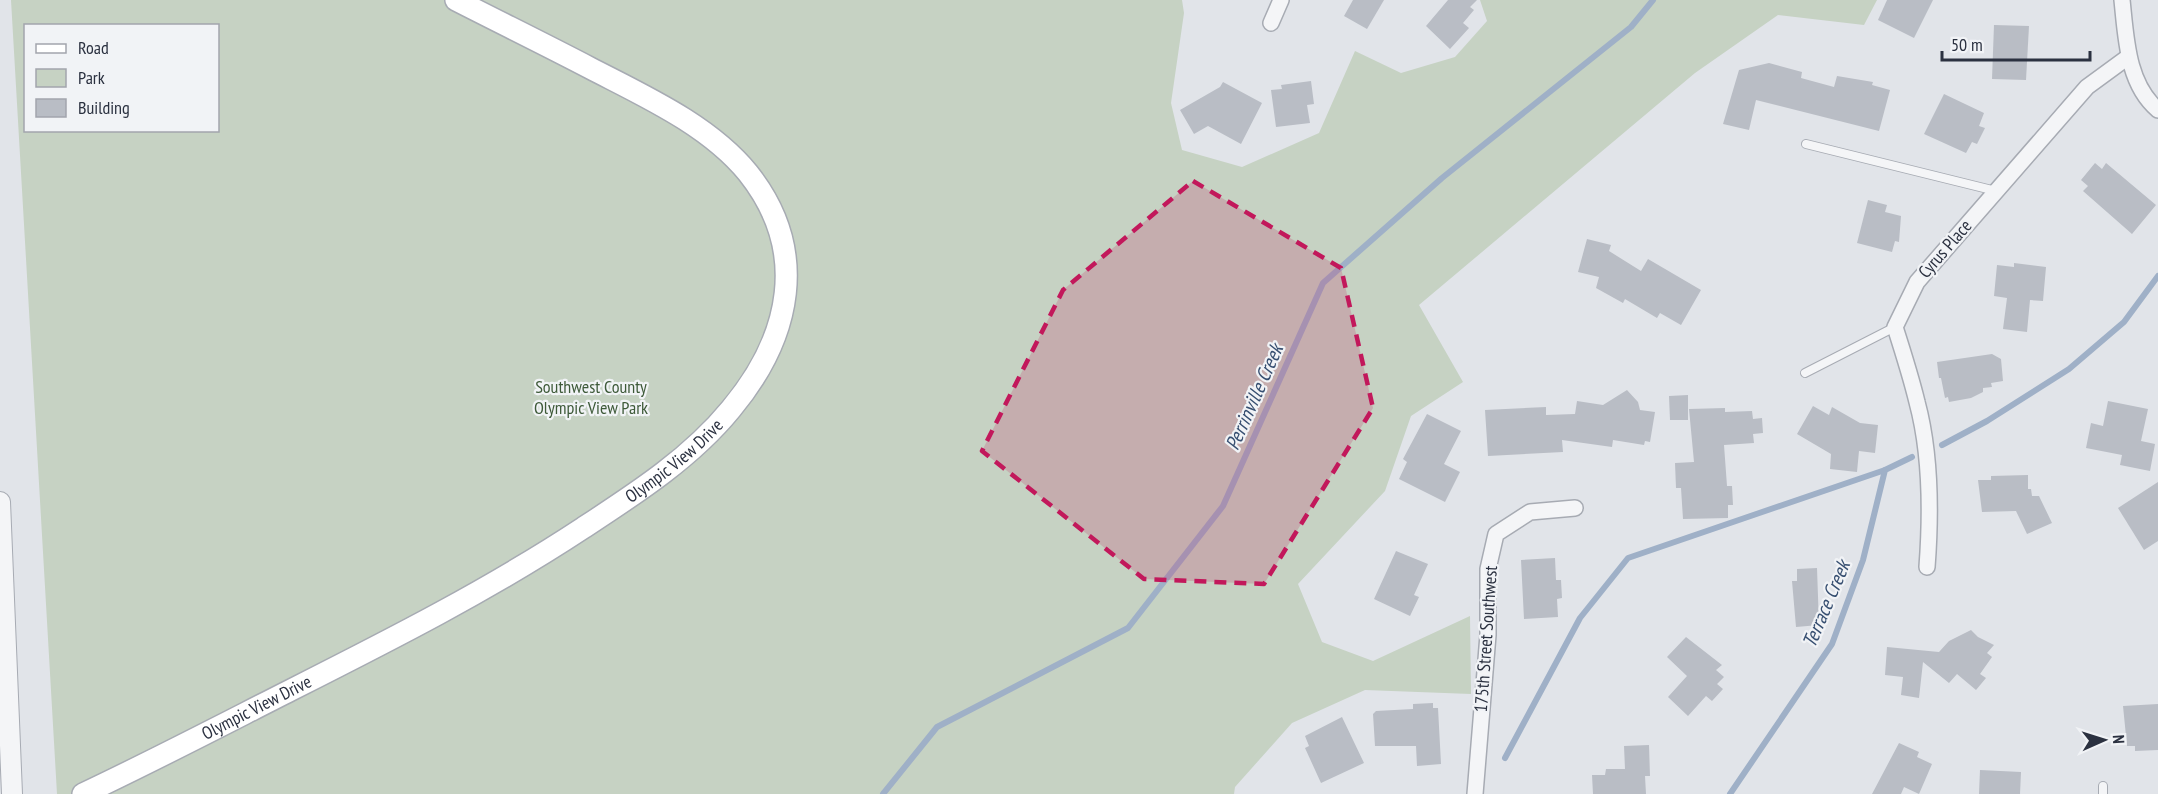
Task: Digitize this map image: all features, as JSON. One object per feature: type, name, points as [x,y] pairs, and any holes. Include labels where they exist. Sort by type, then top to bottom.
[{"type":"main road","name":"Olympic View Drive","points":[[83,794],[403,634],[565,540],[660,474],[708,434],[745,391],[769,350],[786,301],[786,258],[772,213],[747,173],[713,140],[682,119],[626,87],[456,0]]},
{"type":"street","points":[[1271,23],[1281,0]]},
{"type":"street","points":[[2122,0],[2128,57],[2148,101],[2158,110]]},
{"type":"street","name":"Cyrus Place","points":[[1895,327],[1917,282],[1995,191],[2087,87],[2128,57]]},
{"type":"street","points":[[1895,327],[1918,404],[1926,461],[1930,529],[1927,567]]},
{"type":"street","points":[[0,502],[12,794]]},
{"type":"street","name":"175th Street Southwest","points":[[1475,794],[1488,635],[1488,569],[1496,534],[1530,512],[1575,508]]},
{"type":"lane","points":[[1806,144],[1995,191]]},
{"type":"lane","points":[[1805,373],[1895,327]]},
{"type":"highlighted area","points":[[1193,181],[1341,268],[1373,408],[1264,584],[1144,579],[982,451],[1063,290]]},
{"type":"green space","name":"Southwest County Olympic View Park","points":[[11,0],[1182,0],[1184,13],[1171,103],[1182,150],[1242,167],[1319,133],[1355,51],[1401,73],[1455,57],[1487,21],[1480,0],[1877,0],[1864,25],[1778,15],[1695,73],[1419,305],[1463,382],[1411,416],[1385,491],[1298,584],[1322,642],[1373,661],[1470,616],[1471,694],[1365,690],[1292,723],[1235,787],[1234,794],[57,794]]},
{"type":"building","points":[[1353,0],[1384,0],[1367,29],[1344,16]]},
{"type":"building","points":[[1448,0],[1477,0],[1470,7],[1474,10],[1463,23],[1469,28],[1450,49],[1426,26]]},
{"type":"building","points":[[1887,0],[1933,0],[1914,38],[1878,20]]},
{"type":"building","points":[[1994,25],[2029,26],[2026,80],[1992,79]]},
{"type":"building","points":[[1769,63],[1802,72],[1801,78],[1834,87],[1837,76],[1873,82],[1872,85],[1890,90],[1879,131],[1756,100],[1749,130],[1723,124],[1739,70]]},
{"type":"building","points":[[1311,81],[1314,104],[1307,105],[1310,123],[1276,127],[1271,90],[1282,89],[1281,85]]},
{"type":"building","points":[[1223,82],[1262,103],[1241,144],[1208,126],[1194,134],[1180,110],[1220,87]]},
{"type":"building","points":[[1944,94],[1984,113],[1979,126],[1985,128],[1977,144],[1972,142],[1966,153],[1924,134]]},
{"type":"building","points":[[2095,163],[2102,169],[2106,163],[2156,205],[2132,234],[2083,191],[2088,186],[2081,180]]},
{"type":"building","points":[[1868,200],[1887,205],[1885,212],[1901,216],[1899,242],[1895,241],[1892,252],[1857,243]]},
{"type":"building","points":[[1587,239],[1611,245],[1609,251],[1641,271],[1648,259],[1701,290],[1681,325],[1660,313],[1657,318],[1625,299],[1623,303],[1596,288],[1599,277],[1578,272]]},
{"type":"building","points":[[2014,263],[2046,267],[2043,301],[2030,300],[2027,332],[2003,329],[2007,298],[1994,296],[1997,265],[2014,267]]},
{"type":"building","points":[[1992,354],[2001,359],[2003,381],[1991,383],[1992,387],[1983,388],[1983,392],[1971,398],[1949,402],[1948,397],[1945,398],[1941,378],[1939,378],[1937,362]]},
{"type":"building","points":[[1627,390],[1638,402],[1640,410],[1655,412],[1650,442],[1645,441],[1644,445],[1613,440],[1612,447],[1562,440],[1563,452],[1488,456],[1485,410],[1546,407],[1546,415],[1575,414],[1577,401],[1603,405]]},
{"type":"building","points":[[1688,395],[1688,420],[1670,420],[1669,396]]},
{"type":"building","points":[[2108,401],[2148,409],[2141,441],[2155,444],[2150,471],[2120,465],[2122,455],[2086,448],[2091,423],[2103,426]]},
{"type":"building","points":[[1813,406],[1829,415],[1832,407],[1860,423],[1878,425],[1875,453],[1859,451],[1857,472],[1830,469],[1831,454],[1797,434]]},
{"type":"building","points":[[1725,408],[1725,412],[1752,411],[1753,419],[1762,418],[1763,433],[1753,434],[1754,443],[1724,445],[1727,486],[1732,486],[1733,505],[1728,505],[1728,518],[1683,519],[1681,488],[1676,488],[1675,463],[1694,462],[1689,409]]},
{"type":"building","points":[[1427,414],[1461,431],[1444,464],[1460,472],[1445,502],[1399,479],[1407,462],[1403,459]]},
{"type":"building","points":[[2028,475],[2028,489],[2031,489],[2032,496],[2039,496],[2052,523],[2027,534],[2016,511],[1982,512],[1978,480],[1991,480],[1991,476]]},
{"type":"building","points":[[2158,482],[2158,541],[2144,550],[2118,508]]},
{"type":"building","points":[[1396,551],[1428,564],[1414,595],[1419,597],[1410,616],[1374,599]]},
{"type":"building","points":[[1555,558],[1556,580],[1561,580],[1562,598],[1557,599],[1558,617],[1524,619],[1521,560]]},
{"type":"building","points":[[1817,568],[1819,625],[1796,627],[1792,581],[1797,581],[1797,569]]},
{"type":"building","points":[[1971,630],[1978,637],[1994,645],[1987,653],[1992,657],[1980,674],[1986,678],[1976,690],[1957,674],[1949,683],[1923,662],[1919,698],[1901,695],[1903,677],[1885,675],[1887,647],[1939,652],[1949,641]]},
{"type":"building","points":[[1686,637],[1722,665],[1716,670],[1724,677],[1717,684],[1723,689],[1712,701],[1706,696],[1688,716],[1668,697],[1687,676],[1667,657]]},
{"type":"building","points":[[1433,703],[1433,708],[1438,708],[1441,764],[1417,766],[1416,746],[1375,746],[1373,714],[1376,711],[1413,709],[1413,704]]},
{"type":"building","points":[[2158,704],[2158,750],[2135,751],[2135,746],[2127,746],[2123,706]]},
{"type":"building","points":[[1342,717],[1364,763],[1321,783],[1305,748],[1309,746],[1305,736]]},
{"type":"building","points":[[1899,743],[1919,752],[1917,757],[1932,764],[1919,794],[1904,787],[1901,794],[1872,794]]},
{"type":"building","points":[[1649,745],[1650,776],[1645,776],[1646,794],[1593,794],[1592,775],[1605,775],[1606,769],[1625,769],[1624,746]]},
{"type":"building","points":[[1980,770],[2021,772],[2020,794],[1979,794]]},
{"type":"waterway","name":"Perrinville Creek","points":[[883,794],[937,727],[1128,628],[1223,506],[1323,283],[1442,178],[1631,27],[1653,0]]},
{"type":"waterway","name":"Terrace Creek","points":[[1942,445],[1987,421],[2069,369],[2124,322],[2158,276]]},
{"type":"waterway","name":"Terrace Creek","points":[[1730,794],[1832,644],[1863,560],[1885,470],[1912,457]]},
{"type":"waterway","points":[[1505,758],[1580,618],[1628,558],[1885,470]]}]
